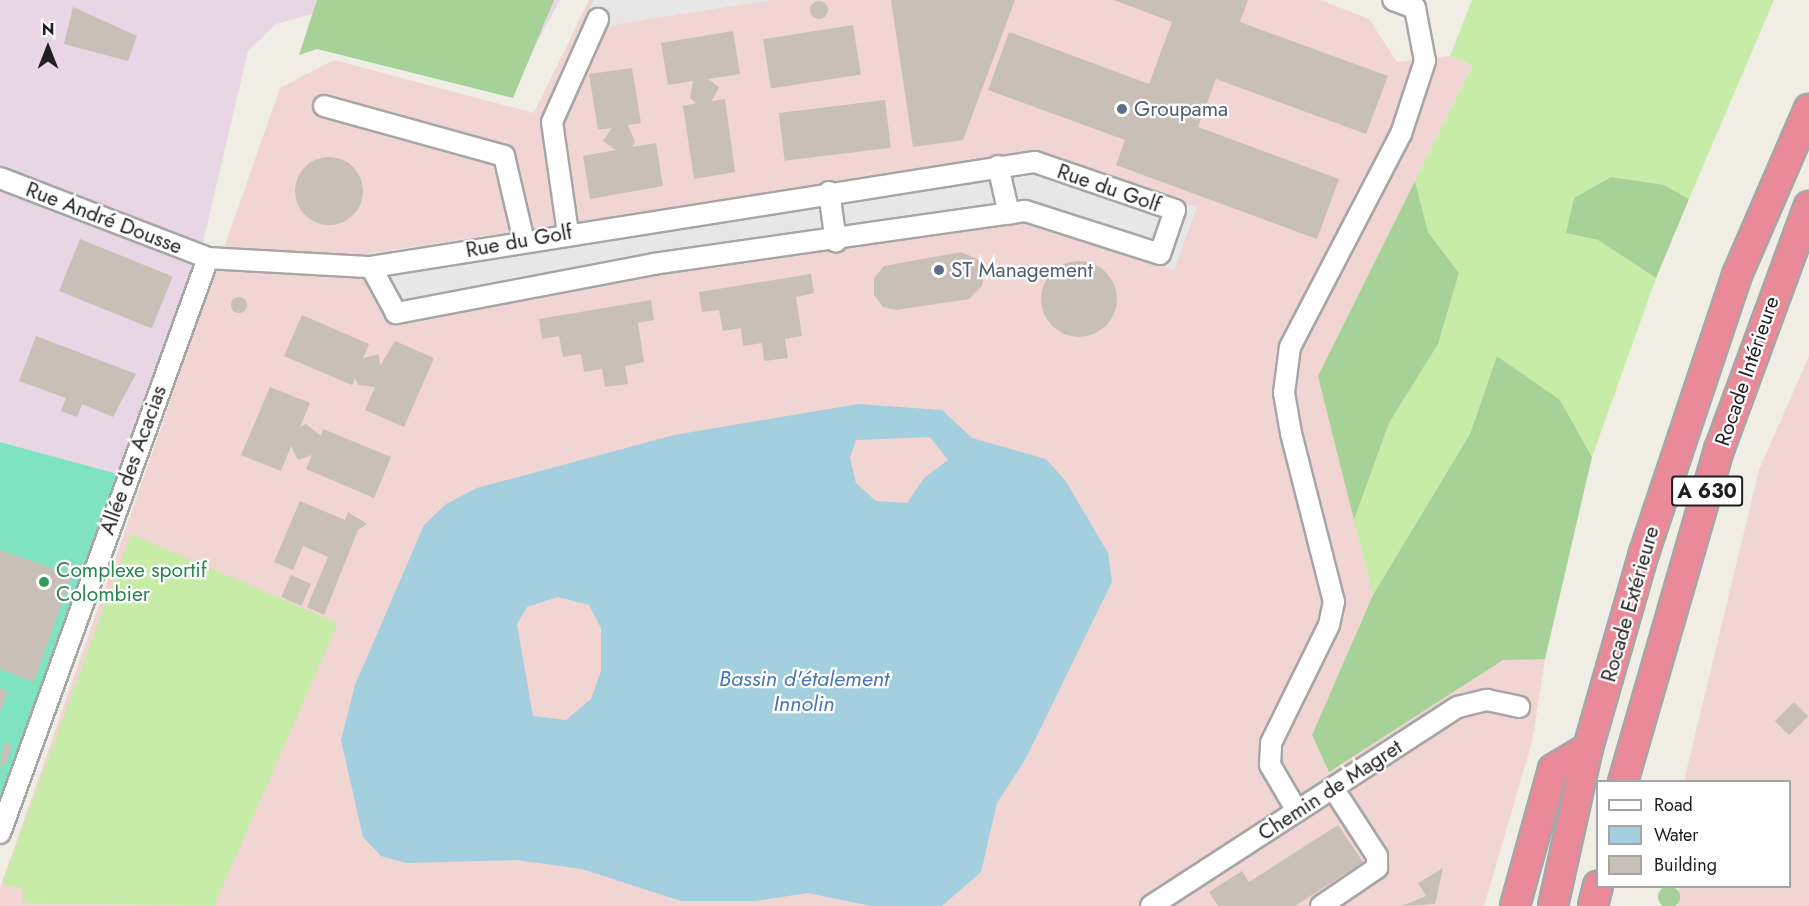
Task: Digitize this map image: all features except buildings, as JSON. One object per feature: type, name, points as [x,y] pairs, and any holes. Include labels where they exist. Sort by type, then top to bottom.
[{"type":"highway","name":"Rocade Extérieure","points":[[1553,906],[1588,748],[1696,393],[1737,275],[1809,109]]},
{"type":"highway","name":"Rocade Intérieure","points":[[1624,780],[1719,450],[1809,206]]},
{"type":"highway","points":[[1515,906],[1553,770],[1588,748]]},
{"type":"highway","points":[[1593,906],[1598,888]]},
{"type":"street","points":[[1297,811],[1270,765],[1271,742],[1329,625],[1334,602],[1291,433],[1284,393],[1290,347],[1401,134],[1425,61],[1419,4],[1393,0]]},
{"type":"street","points":[[568,233],[552,122],[598,19]]},
{"type":"street","points":[[324,106],[504,156],[524,241]]},
{"type":"street","name":"Rue du Golf","points":[[208,258],[371,267],[568,233],[1035,162],[1175,210],[1160,254],[1025,211],[1009,214]]},
{"type":"street","points":[[371,267],[396,313],[654,264],[836,242],[1009,214],[998,166]]},
{"type":"street","name":"Rue André Dousse","points":[[0,177],[208,258]]},
{"type":"street","points":[[829,192],[836,242]]},
{"type":"street","name":"Allée des Acacias","points":[[0,833],[208,258]]},
{"type":"street","name":"Chemin de Magret","points":[[1151,906],[1458,707],[1487,700],[1519,707]]},
{"type":"street","points":[[1321,906],[1377,868],[1377,856],[1333,788]]},
{"type":"shaded area","points":[[0,0],[560,0],[518,77],[312,14],[276,24],[248,51],[197,268],[121,475],[0,442]]},
{"type":"shaded area","points":[[589,0],[1320,0],[1369,19],[1397,62],[1450,56],[1473,65],[1319,375],[1373,595],[1312,736],[1329,772],[1503,659],[1545,659],[1532,742],[1484,906],[0,906],[0,888],[280,88],[334,60],[534,113]]},
{"type":"shaded area","points":[[594,0],[772,0],[580,30]]},
{"type":"shaded area","points":[[1030,154],[1197,207],[1174,270],[1020,221],[612,281],[391,321],[357,255]]},
{"type":"shaded area","points":[[1809,356],[1809,906],[1678,906],[1679,888],[1791,888],[1791,780],[1684,780],[1759,470]]},
{"type":"green space","points":[[317,0],[554,0],[513,98],[317,49],[299,55]]},
{"type":"green space","points":[[1472,0],[1774,0],[1689,199],[1664,185],[1566,233],[1598,240],[1656,278],[1592,457],[1560,400],[1497,356],[1470,434],[1373,595],[1354,520],[1389,423],[1438,344],[1459,273],[1428,232],[1415,181],[1473,65],[1450,56]]},
{"type":"green space","points":[[1611,177],[1664,185],[1689,199],[1656,278],[1598,240],[1566,233],[1574,198]]},
{"type":"green space","points":[[1415,181],[1428,232],[1459,273],[1438,344],[1389,423],[1354,520],[1318,376]]},
{"type":"green space","points":[[1497,356],[1560,400],[1592,457],[1545,659],[1503,660],[1329,772],[1312,735],[1373,595],[1470,434]]},
{"type":"green space","name":"Complexe sportif Colombier","points":[[0,442],[125,476],[0,833]]},
{"type":"green space","points":[[131,534],[338,623],[214,906],[23,903],[23,889],[2,884]]},
{"type":"green space","points":[[1675,888],[1679,893],[1677,905],[1665,907],[1661,905],[1658,897],[1661,889]]},
{"type":"water","name":"Bassin d'étalement Innolin","points":[[858,404],[942,410],[972,438],[1046,459],[1065,480],[1108,553],[1112,582],[1026,758],[997,803],[981,872],[942,906],[871,906],[808,893],[755,901],[681,901],[582,869],[516,860],[406,863],[381,856],[363,837],[341,740],[355,685],[424,525],[446,504],[477,488],[674,435]],"holes":[[[930,437],[948,460],[924,478],[907,503],[876,501],[856,483],[850,458],[856,440]],[[558,597],[589,605],[601,628],[601,671],[591,699],[566,720],[533,716],[517,624],[527,607]]]},
{"type":"place","name":"Groupama","points":[[1122,109]]},
{"type":"place","name":"ST Management","points":[[939,270]]},
{"type":"place","name":"Complexe sportif Colombier","points":[[44,582]]}]
